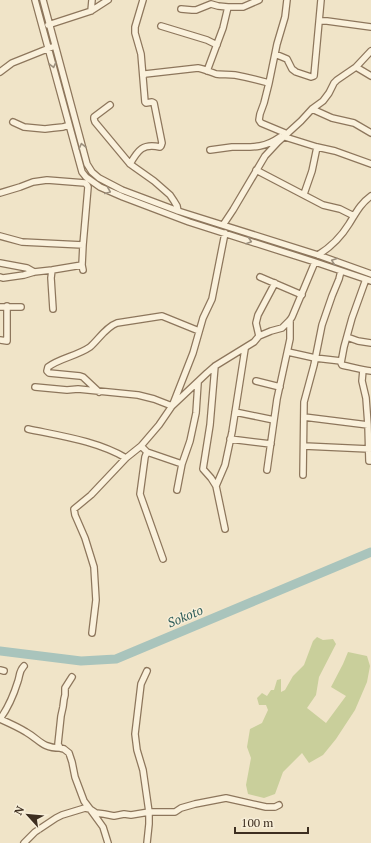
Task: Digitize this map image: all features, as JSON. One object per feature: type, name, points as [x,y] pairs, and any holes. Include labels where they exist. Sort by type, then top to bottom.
[{"type":"street","points":[[36,0],[83,175],[91,182],[123,198],[189,222],[368,280],[352,318],[341,361],[342,365],[371,371]]},
{"type":"street","points":[[43,0],[87,164],[92,172],[99,178],[122,190],[178,211],[318,255],[371,274]]},
{"type":"street","points":[[91,11],[92,0]]},
{"type":"street","points":[[43,27],[91,11],[108,0]]},
{"type":"street","points":[[130,164],[135,155],[144,147],[152,145],[162,146],[154,103],[145,102],[141,54],[135,33],[135,27],[143,0]]},
{"type":"street","points":[[181,10],[196,10],[210,2],[228,7],[243,7],[259,0]]},
{"type":"street","points":[[286,0],[284,17],[259,120],[285,135],[371,164]]},
{"type":"street","points":[[275,54],[287,59],[292,69],[296,72],[313,77],[321,0]]},
{"type":"street","points":[[207,71],[223,28],[228,7]]},
{"type":"street","points":[[319,21],[371,27]]},
{"type":"street","points":[[160,26],[207,40],[217,45]]},
{"type":"street","points":[[0,72],[12,63],[56,46]]},
{"type":"street","points":[[223,225],[265,156],[326,97],[337,80],[356,67],[371,51]]},
{"type":"street","points":[[356,67],[371,76]]},
{"type":"street","points":[[143,76],[145,74],[204,69],[217,74],[233,74],[269,83]]},
{"type":"street","points":[[110,106],[94,117],[95,122],[130,164],[162,187],[174,201],[178,211]]},
{"type":"street","points":[[312,109],[332,118],[354,123],[371,133]]},
{"type":"street","points":[[13,122],[28,128],[45,129],[69,125]]},
{"type":"street","points":[[210,150],[258,147],[285,135]]},
{"type":"street","points":[[304,194],[312,170],[317,147]]},
{"type":"street","points":[[256,170],[323,205],[340,209],[354,216]]},
{"type":"street","points":[[0,193],[33,182],[47,180],[85,183],[88,187],[82,268],[34,272],[3,278],[0,277]]},
{"type":"street","points":[[318,255],[333,244],[344,231],[359,208],[371,196]]},
{"type":"street","points":[[92,633],[96,600],[94,567],[74,509],[90,495],[126,458],[141,446],[159,425],[172,406],[214,294],[225,233]]},
{"type":"street","points":[[0,236],[22,242],[83,245]]},
{"type":"street","points":[[172,406],[215,366],[244,349],[254,342],[259,336],[282,328],[290,320],[315,262]]},
{"type":"street","points":[[0,263],[27,268],[34,272]]},
{"type":"street","points":[[52,270],[51,278],[53,309]]},
{"type":"street","points":[[304,474],[304,402],[322,325],[341,271]]},
{"type":"street","points":[[260,276],[302,295]]},
{"type":"street","points":[[259,336],[256,323],[258,315],[275,283]]},
{"type":"street","points":[[0,340],[7,341],[7,306]]},
{"type":"street","points":[[0,307],[21,307]]},
{"type":"street","points":[[99,392],[83,377],[49,373],[47,371],[48,367],[89,347],[113,324],[162,316],[199,331]]},
{"type":"street","points":[[267,470],[277,399],[290,339],[290,320]]},
{"type":"street","points":[[346,337],[371,343]]},
{"type":"street","points":[[216,486],[225,464],[235,412],[244,349]]},
{"type":"street","points":[[288,352],[315,358],[341,361]]},
{"type":"street","points":[[215,366],[210,425],[203,469],[216,486],[225,529]]},
{"type":"street","points":[[363,370],[362,381],[366,398],[369,461],[371,461]]},
{"type":"street","points":[[256,381],[280,387]]},
{"type":"street","points":[[177,490],[182,464],[190,441],[196,413],[198,382]]},
{"type":"street","points":[[35,387],[67,390],[78,389],[138,395],[172,406]]},
{"type":"street","points":[[235,412],[274,420]]},
{"type":"street","points":[[304,417],[368,425]]},
{"type":"street","points":[[28,428],[93,444],[120,454],[126,458]]},
{"type":"street","points":[[230,439],[270,444]]},
{"type":"street","points":[[141,446],[147,452],[182,464]]},
{"type":"street","points":[[304,446],[369,449]]},
{"type":"street","points":[[147,452],[140,494],[163,559]]},
{"type":"street","points":[[24,666],[20,670],[19,679],[9,703],[0,719],[30,734],[45,746],[64,749],[69,754],[75,777],[84,801],[104,827],[108,843]]},
{"type":"street","points":[[147,671],[141,684],[135,734],[137,750],[143,770],[149,812],[150,824],[148,843]]},
{"type":"street","points":[[60,748],[58,744],[65,688],[72,677]]},
{"type":"street","points":[[24,843],[35,832],[56,818],[85,808],[96,813],[114,816],[149,812],[175,812],[181,808],[195,804],[226,798],[266,806],[275,807],[279,805]]},
{"type":"green space","points":[[317,637],[323,640],[333,639],[336,644],[319,677],[316,695],[307,708],[326,723],[346,696],[331,687],[348,652],[367,656],[370,666],[367,682],[355,710],[336,739],[323,755],[309,763],[302,753],[283,772],[275,794],[264,798],[248,794],[246,785],[251,758],[247,747],[250,729],[262,723],[268,710],[266,705],[259,705],[257,698],[262,693],[267,696],[271,690],[274,690],[277,680],[281,679],[281,692],[285,690],[293,676],[304,665],[313,641]]},
{"type":"waterway","name":"Sokoto","points":[[0,651],[81,661],[116,659],[371,552]]}]
